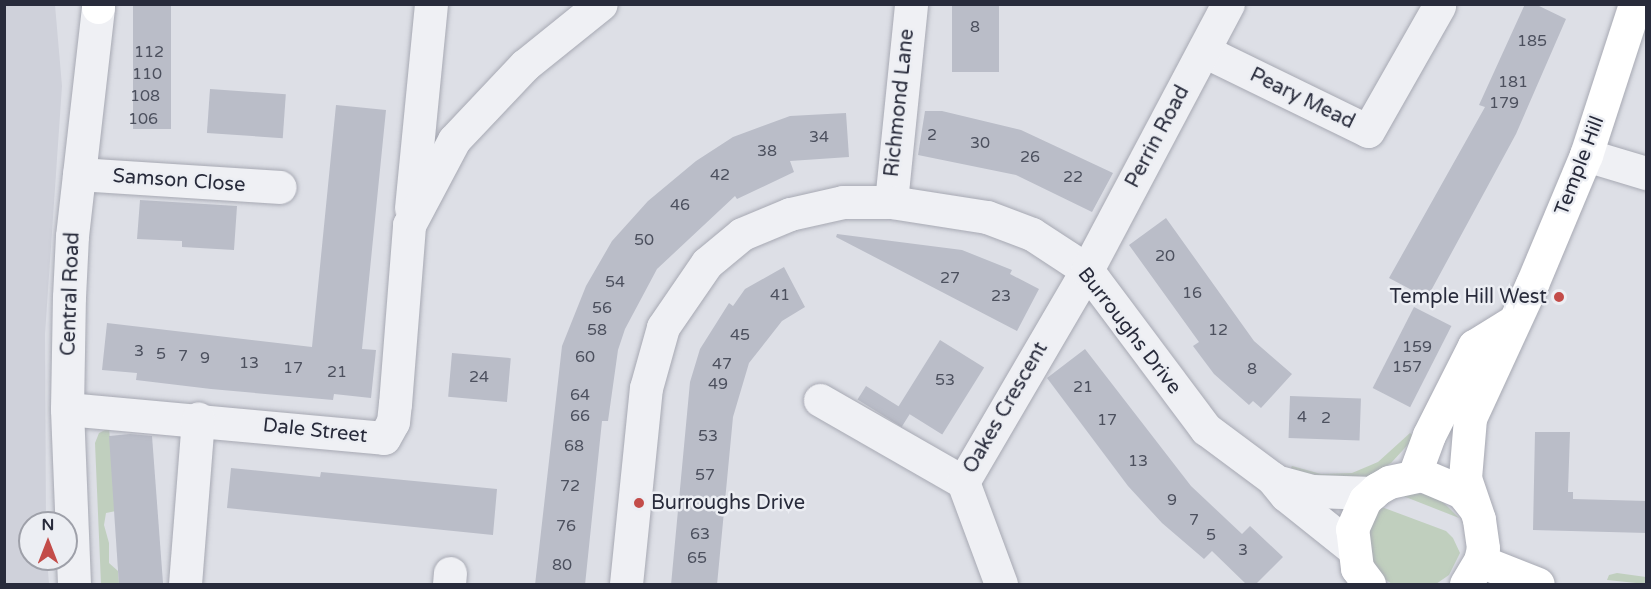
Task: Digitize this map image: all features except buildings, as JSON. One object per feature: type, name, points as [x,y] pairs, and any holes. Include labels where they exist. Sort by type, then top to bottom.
[{"type":"street","name":"Dale Street","points":[[67,409],[198,419],[384,438],[394,413],[431,4]]},
{"type":"street","name":"Dale Street","points":[[410,225],[454,140],[525,65],[601,4]]},
{"type":"street","name":"Richmond Lane","points":[[891,202],[911,4]]},
{"type":"street","name":"Perrin Road","points":[[1086,270],[1228,4]]},
{"type":"street","name":"Temple Hill","points":[[1473,573],[1483,536],[1465,478],[1470,418],[1586,155],[1635,4]]},
{"type":"street","name":"Central Road","points":[[74,585],[67,409],[69,286],[98,6]]},
{"type":"street","name":"Peary Mead","points":[[1204,51],[1368,131],[1439,6]]},
{"type":"street","points":[[1586,155],[1647,172]]},
{"type":"street","name":"Samson Close","points":[[79,174],[280,188]]},
{"type":"street","name":"Burroughs Drive","points":[[626,585],[649,365],[663,327],[680,298],[706,263],[742,234],[790,214],[843,202],[891,202],[987,218],[1032,234],[1086,270],[1206,429],[1275,481],[1286,495],[1351,547]]},
{"type":"street","name":"Oakes Crescent","points":[[1001,585],[963,482],[1086,270]]},
{"type":"street","points":[[1369,585],[1357,568],[1351,547],[1356,516],[1373,493],[1389,482],[1415,474],[1429,435],[1474,346],[1513,322]]},
{"type":"street","points":[[820,400],[963,482]]},
{"type":"street","points":[[185,585],[198,419]]},
{"type":"street","name":"Temple Hill","points":[[1415,474],[1442,480],[1462,492],[1473,506]]},
{"type":"street","name":"Burroughs Drive","points":[[1275,481],[1313,491],[1373,493]]},
{"type":"street","points":[[1473,573],[1538,585]]},
{"type":"shaded area","points":[[4,5],[55,5],[62,86],[45,334],[46,511],[18,511],[18,571],[48,571],[49,584],[5,584]]},
{"type":"green space","points":[[109,428],[116,511],[106,513],[104,525],[109,543],[109,563],[118,571],[119,584],[101,584],[95,443],[99,433]]},
{"type":"green space","points":[[1410,433],[1415,437],[1391,463],[1365,478],[1288,473],[1292,466],[1321,474],[1352,473],[1378,462]]},
{"type":"green space","points":[[1410,492],[1437,496],[1459,518],[1398,494]]},
{"type":"green space","points":[[1379,506],[1446,531],[1453,538],[1460,553],[1449,575],[1436,584],[1392,584],[1379,575],[1373,568],[1367,533]]},
{"type":"green space","points":[[1617,573],[1646,577],[1646,584],[1607,580],[1609,575]]},
{"type":"place","name":"Temple Hill West","points":[[1559,297]]},
{"type":"place","name":"Burroughs Drive","points":[[639,503]]}]
